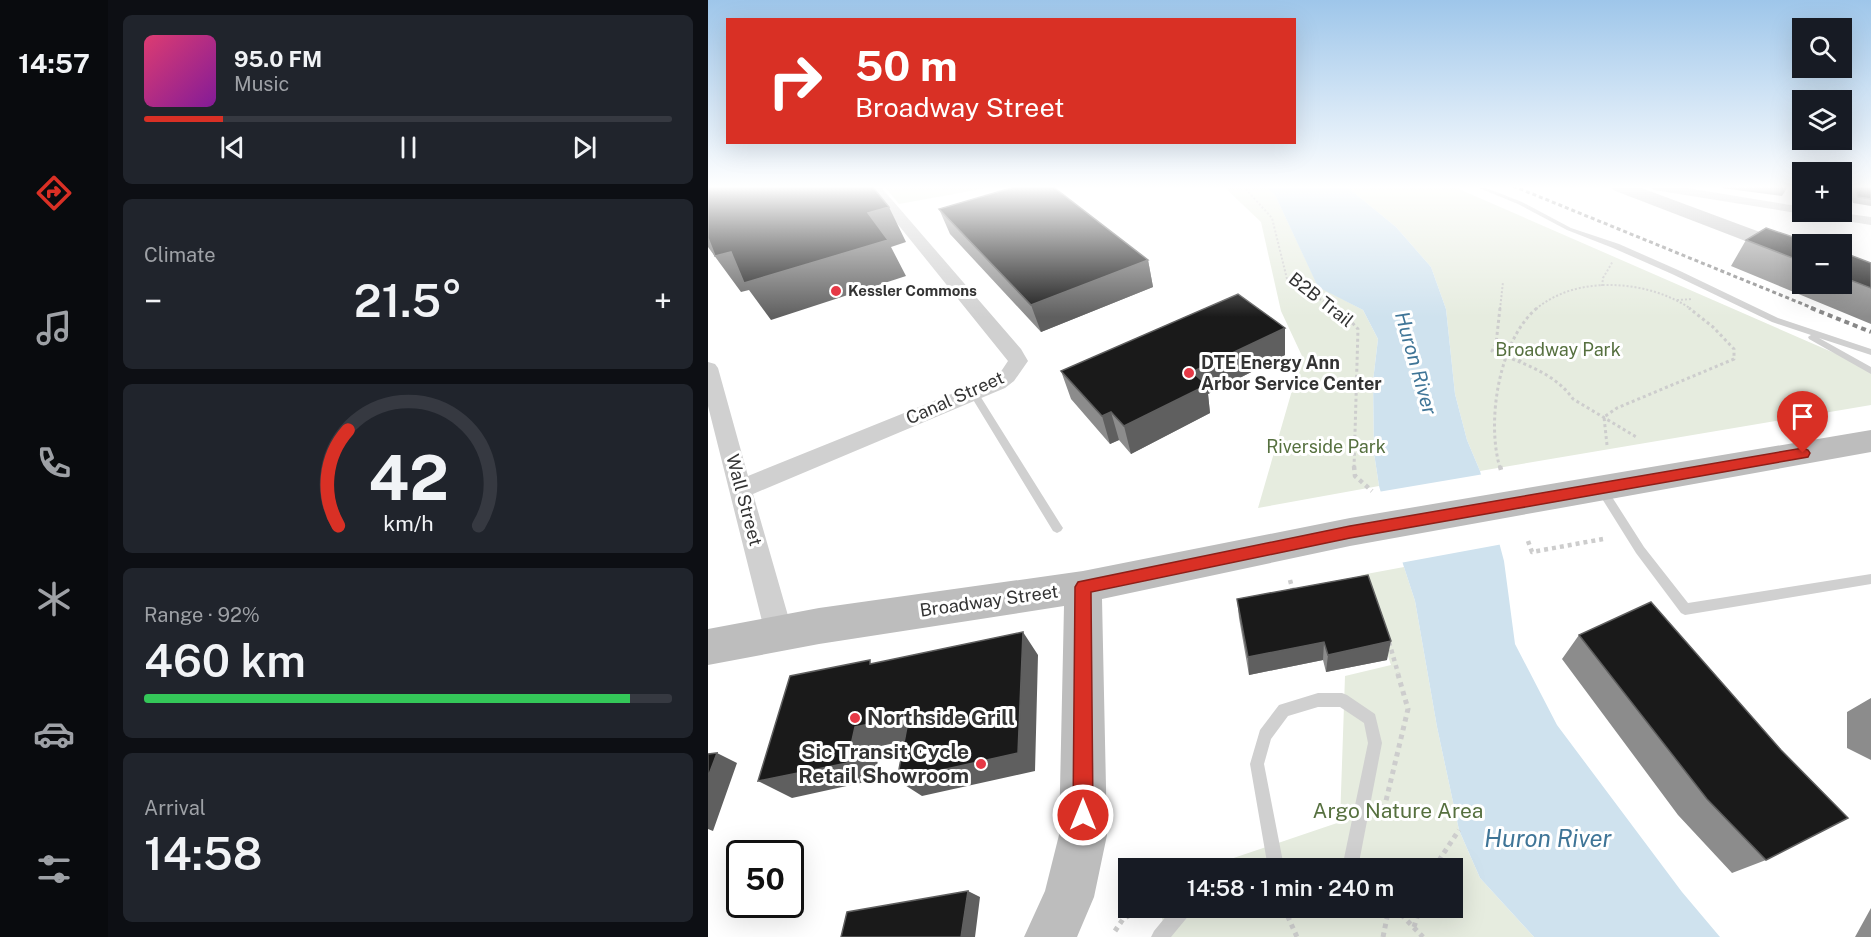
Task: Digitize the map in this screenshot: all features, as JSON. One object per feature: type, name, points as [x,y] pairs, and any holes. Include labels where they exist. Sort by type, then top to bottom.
[{"type":"main road","points":[[1734,230],[1792,252]]},
{"type":"main road","name":"Broadway Street","points":[[708,647],[779,633],[1083,587],[1350,532],[1871,441]]},
{"type":"main road","points":[[1058,933],[1083,835],[1083,587]]},
{"type":"street","name":"Canal Street","points":[[741,489],[974,393],[1007,377],[1018,361],[911,230]]},
{"type":"street","name":"Wall Street","points":[[708,368],[779,633]]},
{"type":"lane","points":[[1569,230],[1610,244],[1675,272],[1775,320],[1871,352]]},
{"type":"lane","points":[[1800,328],[1825,346],[1871,371]]},
{"type":"lane","points":[[974,393],[1057,528]]},
{"type":"lane","points":[[1601,488],[1640,550],[1685,609],[1871,579]]},
{"type":"lane","points":[[1274,858],[1257,764],[1265,735],[1284,710],[1318,700],[1342,700],[1370,719],[1375,743],[1352,858]]},
{"type":"lane","points":[[1160,937],[1176,918]]},
{"type":"path","name":"B2B Trail","points":[[1276,230],[1280,258],[1287,279],[1344,314],[1358,329],[1353,459],[1355,476],[1372,491]]},
{"type":"path","points":[[1602,286],[1603,278],[1615,253],[1610,244]]},
{"type":"path","points":[[1503,282],[1496,344],[1492,351],[1519,362],[1568,388],[1573,399],[1638,438]]},
{"type":"path","points":[[1501,470],[1495,439],[1498,386],[1506,357],[1529,315],[1547,301],[1566,293],[1623,284],[1671,297],[1718,331],[1734,349],[1734,360],[1717,369],[1617,408],[1604,417]]},
{"type":"path","points":[[1519,362],[1525,353],[1541,344]]},
{"type":"path","points":[[1604,417],[1607,445]]},
{"type":"path","points":[[1528,541],[1532,552],[1603,539]]},
{"type":"path","points":[[1290,580],[1295,599]]},
{"type":"path","points":[[1441,858],[1460,830]]},
{"type":"path","points":[[1115,931],[1125,918]]},
{"type":"path","points":[[1288,918],[1297,937]]},
{"type":"path","points":[[1383,937],[1387,918]]},
{"type":"path","points":[[1405,918],[1423,937]]},
{"type":"path","points":[[1414,927],[1417,918]]},
{"type":"green space","name":"Riverside Park","points":[[1263,230],[1291,230],[1318,286],[1363,310],[1378,339],[1373,381],[1374,453],[1379,486],[1258,508],[1302,356],[1281,311]]},
{"type":"green space","name":"Broadway Park","points":[[1398,230],[1552,230],[1871,369],[1871,405],[1480,471],[1467,440],[1455,394],[1446,309],[1431,267]]},
{"type":"green space","name":"Argo Nature Area","points":[[1404,567],[1415,601],[1437,727],[1459,830],[1480,878],[1534,937],[1166,937],[1162,918],[1463,918],[1463,858],[1234,858],[1340,822],[1345,676],[1391,665],[1361,575]]},
{"type":"water","name":"Huron River","points":[[1291,230],[1398,230],[1431,267],[1446,309],[1455,394],[1467,440],[1480,471],[1504,561],[1515,644],[1557,725],[1682,892],[1720,937],[1534,937],[1480,878],[1459,830],[1437,727],[1415,601],[1379,486],[1374,453],[1373,381],[1378,339],[1363,310],[1318,287]]},
{"type":"pier","points":[[1484,474],[1503,544],[1400,563],[1378,492]]},
{"type":"building","points":[[708,230],[880,230],[888,240],[744,283],[731,252],[715,256],[708,238]]},
{"type":"building","points":[[959,230],[1109,230],[1148,260],[1031,305]]},
{"type":"building","points":[[1763,230],[1771,230],[1792,237],[1792,258],[1746,240]]},
{"type":"building","points":[[1852,256],[1871,263],[1871,288],[1852,281]]},
{"type":"building","points":[[1238,294],[1285,328],[1192,372],[1207,385],[1124,426],[1111,412],[1102,416],[1061,371]]},
{"type":"building","points":[[1368,575],[1391,641],[1328,655],[1324,642],[1248,657],[1237,599]]},
{"type":"building","points":[[1651,602],[1781,750],[1848,818],[1766,860],[1707,799],[1579,635]]},
{"type":"building","points":[[1023,632],[1018,753],[897,780],[909,716],[855,727],[847,763],[758,781],[790,676],[870,660],[870,664]]},
{"type":"building","points":[[717,753],[708,777],[708,754]]},
{"type":"building","points":[[968,891],[961,937],[841,937],[847,912]]},
{"type":"railway","points":[[1620,230],[1815,309]]},
{"type":"railway","points":[[1811,308],[1871,332]]},
{"type":"place","name":"Kessler Commons","points":[[836,291]]},
{"type":"place","name":"DTE Energy Ann Arbor Service Center","points":[[1189,373]]},
{"type":"place","name":"Northside Grill","points":[[855,718]]},
{"type":"place","name":"Sic Transit Cycle Retail Showroom","points":[[981,764]]},
{"type":"route","points":[[1083,815],[1083,587],[1350,532],[1803,453]]}]
